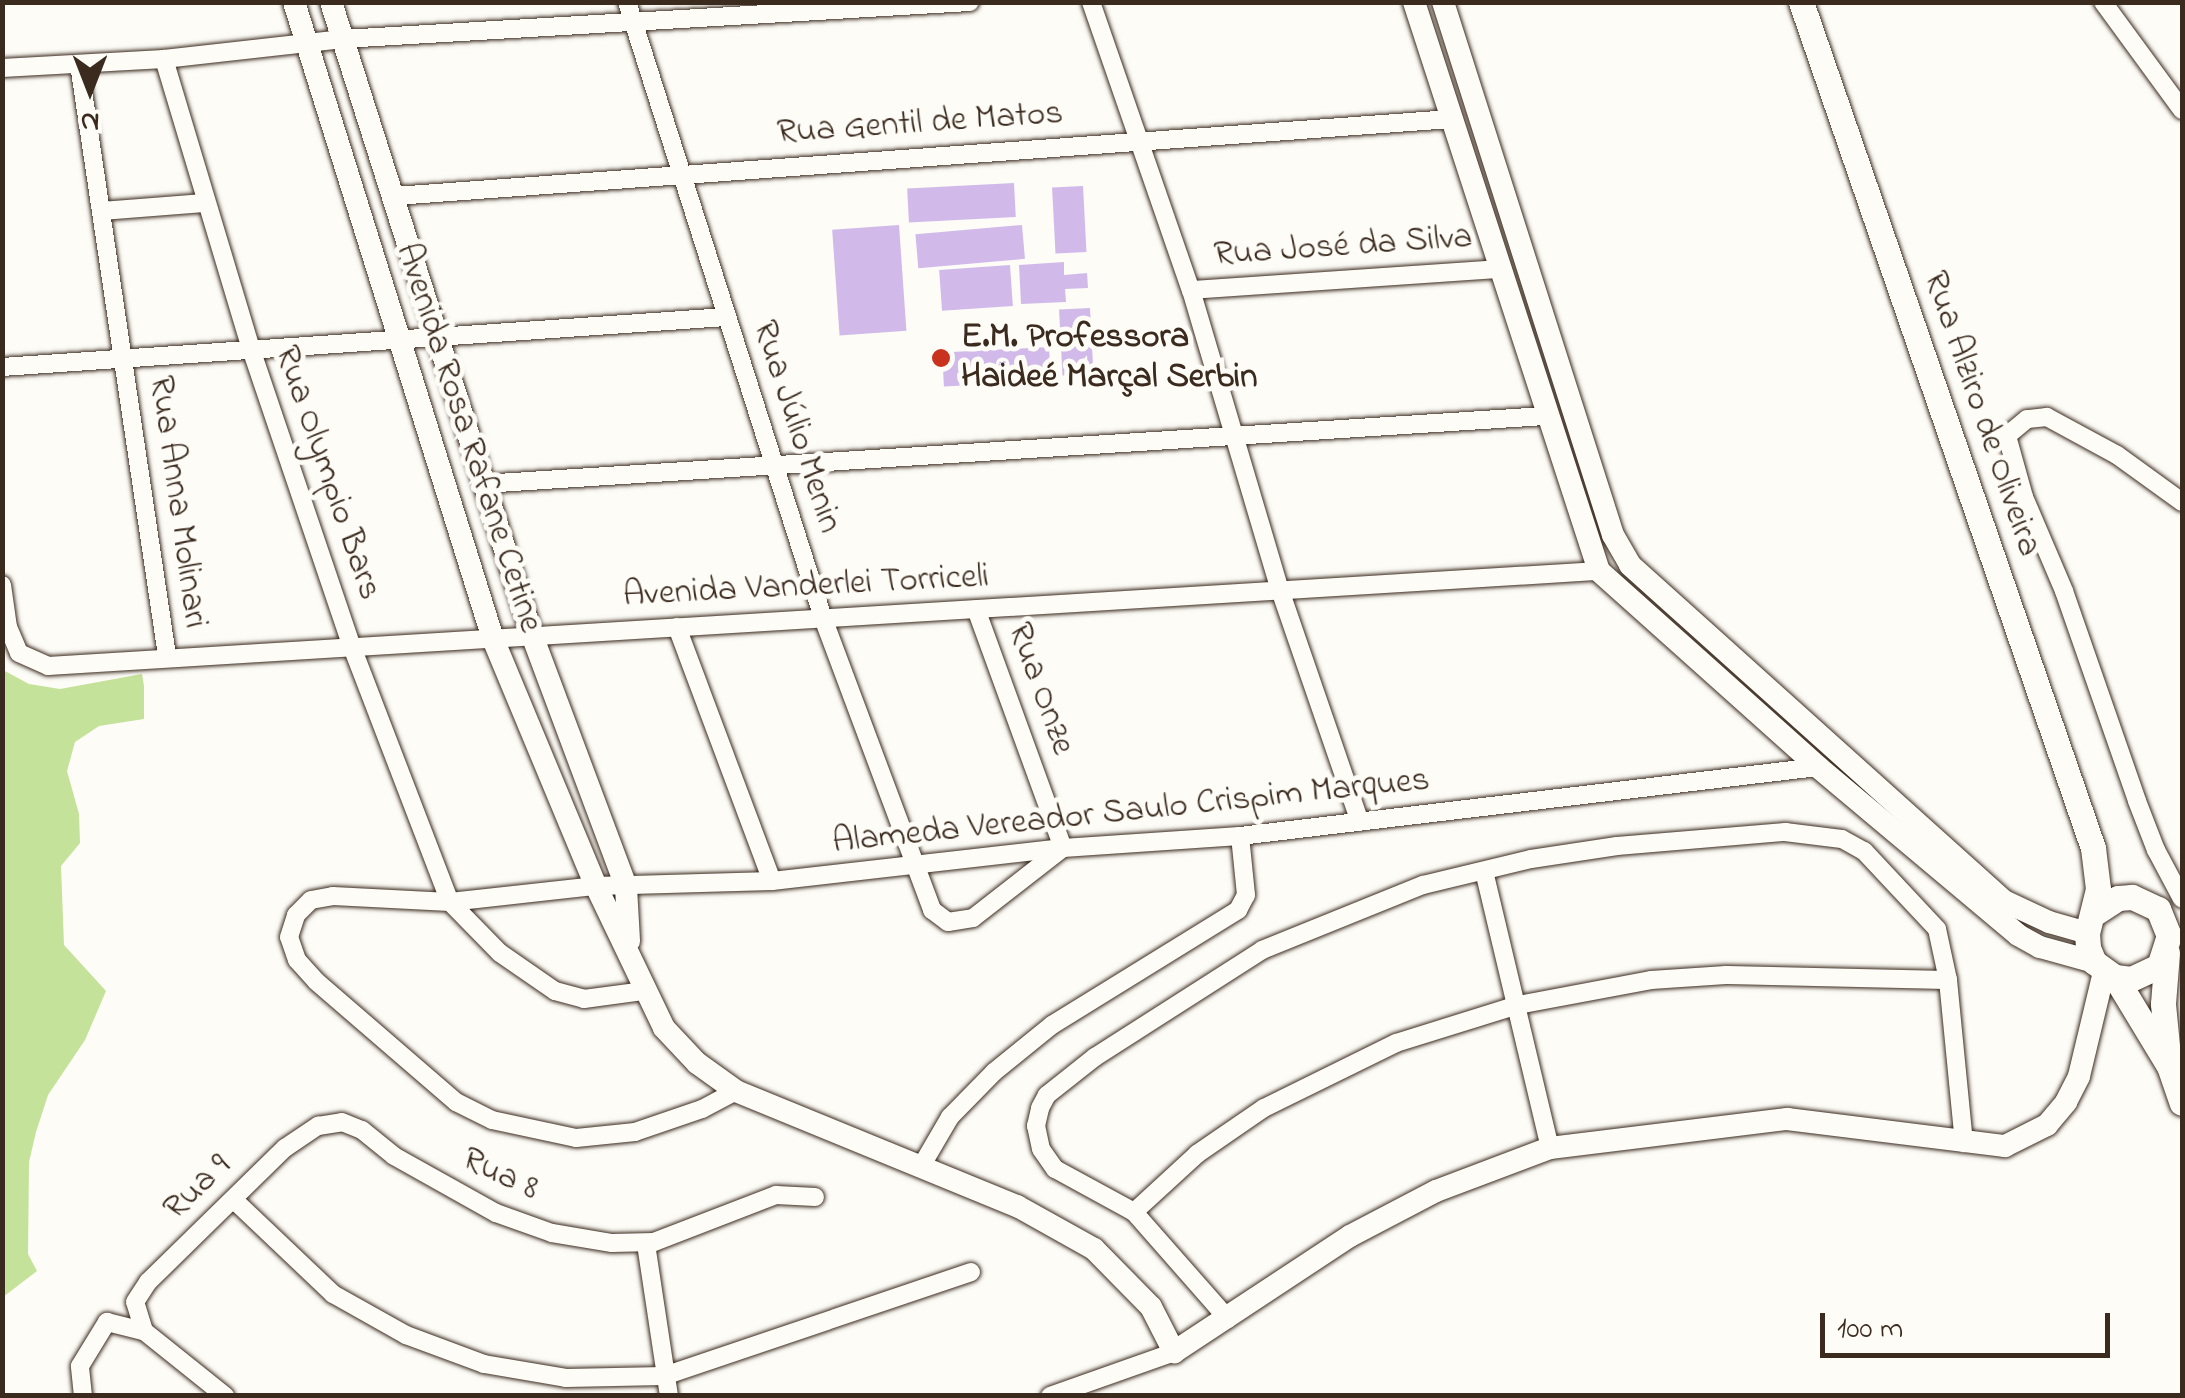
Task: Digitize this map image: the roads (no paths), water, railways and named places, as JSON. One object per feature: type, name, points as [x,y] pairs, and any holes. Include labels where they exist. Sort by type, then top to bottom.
[{"type":"main road","name":"Rua Alziro de Oliveira","points":[[1801,2],[2093,848],[2098,882],[2091,923],[2105,970],[2169,1066]]},
{"type":"main road","name":"Rua Alziro de Oliveira","points":[[2093,848],[2158,909],[2173,940],[2163,1004],[2169,1066],[2182,1103]]},
{"type":"main road","points":[[2091,923],[2118,898],[2146,901]]},
{"type":"main road","points":[[2105,970],[2146,975],[2173,940]]},
{"type":"street","name":"Avenida Rosa Rafane Cetine","points":[[294,2],[493,639],[596,886],[630,953]]},
{"type":"street","name":"Avenida Rosa Rafane Cetine","points":[[331,2],[532,636],[626,886],[630,953]]},
{"type":"street","name":"Rua Júlio Menin","points":[[628,2],[823,618],[932,910],[948,922],[962,922],[1063,848]]},
{"type":"street","points":[[2,68],[164,59],[343,39],[970,2]]},
{"type":"street","points":[[1091,2],[1191,290],[1238,436],[1280,590],[1360,822]]},
{"type":"street","points":[[1050,1396],[1174,1352],[1350,1236],[1436,1192],[1550,1148],[1787,1119],[2005,1146],[2047,1125],[2066,1102],[2079,1076],[2105,970],[2018,935],[1818,767],[1599,571],[1414,2]]},
{"type":"street","points":[[1443,2],[1613,535],[1630,565],[2004,901],[2050,922],[2091,923]]},
{"type":"street","points":[[2103,2],[2182,110]]},
{"type":"street","name":"Rua Olympio Bars","points":[[164,59],[250,350],[352,647],[450,902]]},
{"type":"street","name":"Rua Anna Molinari","points":[[79,64],[167,656]]},
{"type":"street","name":"Rua Gentil de Matos","points":[[394,196],[1451,120]]},
{"type":"street","points":[[100,211],[206,203]]},
{"type":"street","name":"Rua José da Silva","points":[[1191,290],[1499,269]]},
{"type":"street","points":[[2,367],[727,318]]},
{"type":"street","points":[[482,484],[1546,416]]},
{"type":"street","points":[[2182,502],[2117,455],[2046,417],[2027,419],[2008,436],[2024,497],[2064,591],[2137,800],[2156,850],[2182,899]]},
{"type":"street","points":[[1599,571],[1630,565]]},
{"type":"street","name":"Avenida Vanderlei Torriceli","points":[[2,585],[8,627],[19,653],[48,666],[1599,571]]},
{"type":"street","name":"Rua Onze","points":[[976,609],[1063,848]]},
{"type":"street","points":[[676,628],[772,882]]},
{"type":"street","name":"Alameda Vereador Saulo Crispim Marques","points":[[736,1091],[702,1109],[636,1132],[576,1138],[492,1120],[456,1102],[328,992],[297,960],[289,938],[296,915],[311,900],[370,897],[450,902],[596,886],[772,882],[1063,848],[1240,836],[1818,767]]},
{"type":"street","points":[[1228,1319],[1134,1212],[1055,1169],[1040,1149],[1036,1126],[1047,1095],[1188,994],[1262,950],[1423,885],[1484,870],[1616,846],[1785,832],[1827,835],[1864,851],[1923,910],[1936,929],[1948,980],[1964,1143]]},
{"type":"street","points":[[922,1165],[950,1116],[994,1072],[1052,1026],[1238,910],[1246,895],[1240,836]]},
{"type":"street","points":[[1484,870],[1550,1148]]},
{"type":"street","points":[[450,902],[500,953],[555,991],[584,999],[644,991]]},
{"type":"street","points":[[630,953],[644,991],[678,1045],[736,1091],[1016,1206],[1094,1249],[1151,1307],[1174,1352]]},
{"type":"street","points":[[1134,1212],[1197,1154],[1264,1108],[1396,1043],[1518,1005],[1651,980],[1726,974],[1948,980]]},
{"type":"street","name":"Rua 9","points":[[144,1330],[135,1302],[148,1282],[285,1148],[318,1126],[342,1122]]},
{"type":"street","name":"Rua 8","points":[[342,1122],[496,1214],[552,1233],[646,1244],[776,1195],[815,1197]]},
{"type":"street","points":[[234,1200],[332,1294],[406,1335],[484,1364],[566,1378],[664,1376],[970,1272]]},
{"type":"street","points":[[646,1244],[668,1396]]},
{"type":"street","points":[[83,1396],[80,1366],[107,1322],[144,1330],[226,1396]]},
{"type":"place","name":"E.M. Professora Haideé Marçal Serbin","points":[[941,358]]}]
